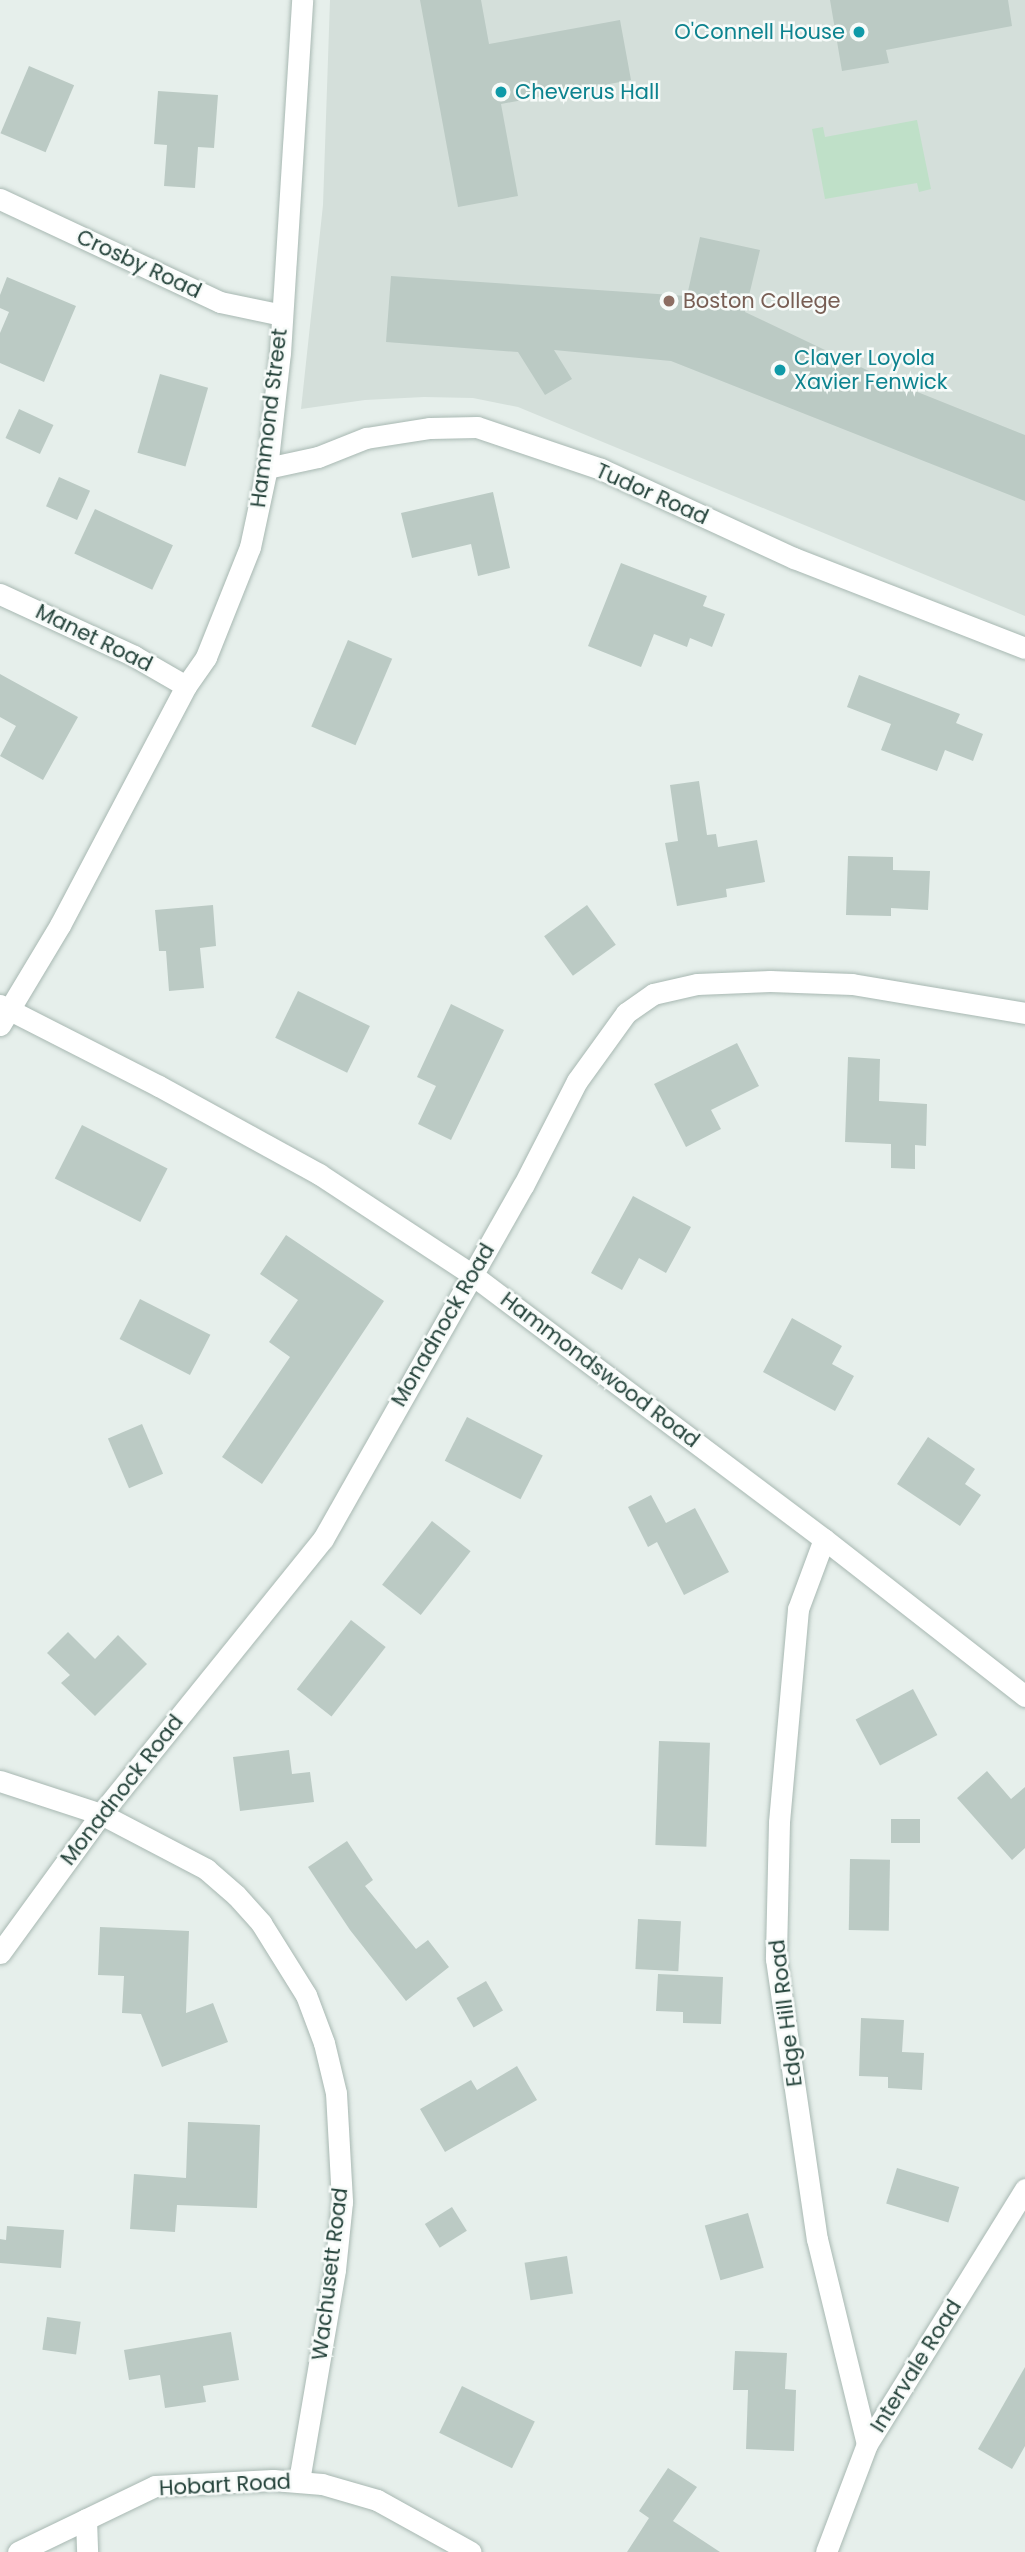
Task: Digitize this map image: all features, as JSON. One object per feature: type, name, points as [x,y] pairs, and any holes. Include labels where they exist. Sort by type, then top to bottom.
[{"type":"street","name":"Hammond Street","points":[[3,1013],[60,925],[186,686],[206,657],[250,547],[267,468],[289,246],[302,0]]},
{"type":"street","name":"Crosby Road","points":[[0,199],[220,302],[282,315]]},
{"type":"street","name":"Tudor Road","points":[[267,468],[318,457],[366,438],[430,428],[477,427],[601,469],[794,558],[1025,648]]},
{"type":"street","name":"Manet Road","points":[[0,594],[134,656],[186,686]]},
{"type":"street","name":"Monadnock Road","points":[[0,1953],[101,1814],[323,1539],[523,1186],[577,1081],[626,1013],[653,994],[697,984],[770,981],[852,984],[1025,1013]]},
{"type":"street","name":"Hammondswood Road","points":[[3,1013],[159,1086],[319,1174],[471,1274],[824,1539],[1025,1696]]},
{"type":"street","name":"Edge Hill Road","points":[[824,1539],[798,1608],[779,1822],[776,1959],[817,2239],[867,2444]]},
{"type":"street","name":"Wachusett Road","points":[[0,1781],[101,1814],[206,1869],[236,1895],[261,1923],[306,1995],[324,2043],[336,2093],[342,2202],[335,2270],[299,2481]]},
{"type":"street","name":"Intervale Road","points":[[826,2552],[867,2444],[1025,2189]]},
{"type":"street","name":"Hobart Road","points":[[18,2552],[155,2486],[273,2480],[299,2481],[348,2490],[377,2500],[471,2552]]},
{"type":"street","points":[[86,2519],[87,2552]]},
{"type":"shaded area","name":"Boston College","points":[[330,0],[1025,0],[1025,616],[518,407],[473,398],[424,397],[365,400],[301,409],[323,205]]},
{"type":"green space","points":[[917,120],[931,189],[919,192],[917,183],[825,199],[812,129],[823,127],[825,137]]},
{"type":"building","name":"Cheverus Hall","points":[[420,0],[481,0],[489,44],[620,20],[631,80],[501,104],[518,196],[458,207]]},
{"type":"building","points":[[830,0],[1008,0],[1012,26],[886,50],[889,63],[842,71]]},
{"type":"building","points":[[29,66],[74,85],[46,152],[0,133]]},
{"type":"building","points":[[158,91],[218,95],[214,148],[198,147],[195,188],[164,186],[167,145],[154,144]]},
{"type":"building","name":"Claver Loyola Xavier Fenwick","points":[[700,237],[760,250],[745,312],[890,381],[1025,435],[1025,501],[671,361],[554,350],[572,379],[545,395],[518,352],[386,342],[391,276],[687,296]]},
{"type":"building","points":[[7,277],[76,306],[44,382],[0,363],[0,333],[9,312],[0,308],[0,295]]},
{"type":"building","points":[[160,374],[208,388],[185,467],[137,453]]},
{"type":"building","points":[[19,409],[53,425],[40,454],[5,438]]},
{"type":"building","points":[[59,477],[90,491],[77,520],[46,506]]},
{"type":"building","points":[[493,492],[510,568],[478,576],[471,544],[412,558],[401,513]]},
{"type":"building","points":[[95,509],[173,545],[152,590],[74,553]]},
{"type":"building","points":[[621,563],[707,596],[703,606],[725,614],[712,647],[690,638],[687,647],[654,634],[641,667],[588,646]]},
{"type":"building","points":[[348,640],[392,659],[355,745],[311,727]]},
{"type":"building","points":[[0,674],[78,717],[43,780],[0,756],[16,726],[0,717]]},
{"type":"building","points":[[859,675],[960,714],[956,723],[983,734],[973,761],[945,750],[937,771],[881,750],[891,724],[847,707]]},
{"type":"building","points":[[699,781],[707,835],[716,834],[718,847],[757,840],[765,882],[726,889],[727,897],[677,906],[665,843],[678,841],[670,785]]},
{"type":"building","points":[[848,856],[893,857],[893,870],[930,871],[928,910],[891,908],[891,916],[846,915]]},
{"type":"building","points":[[213,905],[216,946],[200,948],[204,988],[169,991],[166,951],[159,951],[155,910]]},
{"type":"building","points":[[587,905],[616,945],[573,976],[544,936]]},
{"type":"building","points":[[298,991],[370,1026],[347,1073],[275,1038]]},
{"type":"building","points":[[451,1004],[504,1030],[451,1140],[418,1124],[436,1086],[417,1077]]},
{"type":"building","points":[[737,1043],[759,1086],[711,1110],[721,1129],[686,1147],[654,1084]]},
{"type":"building","points":[[848,1057],[880,1059],[879,1101],[927,1104],[926,1146],[915,1145],[915,1169],[891,1168],[891,1144],[845,1142]]},
{"type":"building","points":[[82,1125],[168,1169],[140,1222],[55,1178]]},
{"type":"building","points":[[633,1196],[691,1227],[666,1273],[639,1258],[622,1290],[591,1273]]},
{"type":"building","points":[[286,1235],[384,1301],[262,1484],[222,1457],[290,1357],[269,1342],[298,1300],[260,1274]]},
{"type":"building","points":[[140,1299],[210,1335],[190,1375],[120,1339]]},
{"type":"building","points":[[792,1318],[842,1346],[832,1364],[854,1376],[835,1411],[763,1372]]},
{"type":"building","points":[[467,1417],[543,1456],[520,1499],[445,1461]]},
{"type":"building","points":[[142,1424],[163,1474],[129,1488],[108,1438]]},
{"type":"building","points":[[928,1437],[975,1469],[965,1484],[981,1495],[960,1526],[897,1484]]},
{"type":"building","points":[[651,1495],[666,1523],[695,1508],[729,1572],[684,1595],[657,1542],[648,1547],[628,1507]]},
{"type":"building","points":[[432,1521],[471,1551],[421,1615],[382,1585]]},
{"type":"building","points":[[351,1620],[386,1647],[331,1716],[297,1689]]},
{"type":"building","points":[[68,1632],[95,1659],[118,1635],[147,1664],[95,1716],[61,1683],[70,1675],[47,1653]]},
{"type":"building","points":[[913,1689],[937,1735],[880,1765],[856,1720]]},
{"type":"building","points":[[659,1741],[710,1743],[706,1847],[655,1845]]},
{"type":"building","points":[[289,1750],[292,1774],[310,1772],[314,1802],[240,1811],[233,1757]]},
{"type":"building","points":[[987,1771],[1011,1799],[1025,1787],[1025,1848],[1012,1860],[957,1798]]},
{"type":"building","points":[[891,1819],[920,1819],[920,1843],[891,1843]]},
{"type":"building","points":[[347,1841],[373,1880],[365,1886],[416,1949],[428,1940],[449,1967],[406,2001],[350,1930],[308,1867]]},
{"type":"building","points":[[850,1859],[890,1860],[889,1931],[849,1930]]},
{"type":"building","points":[[638,1919],[681,1921],[678,1971],[635,1969]]},
{"type":"building","points":[[100,1927],[189,1931],[186,2013],[213,2003],[228,2042],[162,2067],[141,2014],[122,2013],[124,1976],[98,1975]]},
{"type":"building","points":[[658,1974],[723,1977],[721,2024],[683,2023],[683,2012],[656,2011]]},
{"type":"building","points":[[486,1981],[503,2010],[474,2027],[457,1998]]},
{"type":"building","points":[[861,2018],[904,2020],[902,2052],[924,2053],[922,2090],[888,2088],[888,2077],[859,2076]]},
{"type":"building","points":[[517,2066],[537,2100],[445,2152],[420,2109],[471,2080],[477,2090]]},
{"type":"building","points":[[188,2122],[260,2125],[257,2208],[177,2205],[175,2232],[130,2229],[134,2174],[186,2178]]},
{"type":"building","points":[[897,2168],[959,2187],[948,2222],[886,2203]]},
{"type":"building","points":[[452,2207],[467,2231],[440,2248],[425,2224]]},
{"type":"building","points":[[748,2213],[764,2268],[720,2280],[705,2225]]},
{"type":"building","points":[[7,2226],[64,2230],[61,2268],[0,2263],[0,2239],[6,2240]]},
{"type":"building","points":[[567,2256],[573,2294],[530,2300],[525,2263]]},
{"type":"building","points":[[47,2317],[81,2322],[76,2354],[42,2350]]},
{"type":"building","points":[[231,2332],[239,2380],[203,2386],[206,2402],[165,2408],[160,2375],[129,2380],[124,2350]]},
{"type":"building","points":[[735,2351],[787,2353],[785,2389],[796,2390],[794,2451],[746,2449],[748,2390],[733,2390]]},
{"type":"building","points":[[1025,2367],[1025,2446],[1012,2469],[978,2449]]},
{"type":"building","points":[[462,2386],[535,2422],[512,2468],[439,2433]]},
{"type":"building","points":[[668,2468],[697,2487],[673,2521],[720,2552],[627,2552],[649,2518],[639,2511]]},
{"type":"place","name":"O'Connell House","points":[[859,32]]},
{"type":"place","name":"Cheverus Hall","points":[[501,92]]},
{"type":"place","name":"Boston College","points":[[669,301]]},
{"type":"place","name":"Claver Loyola Xavier Fenwick","points":[[780,370]]}]
